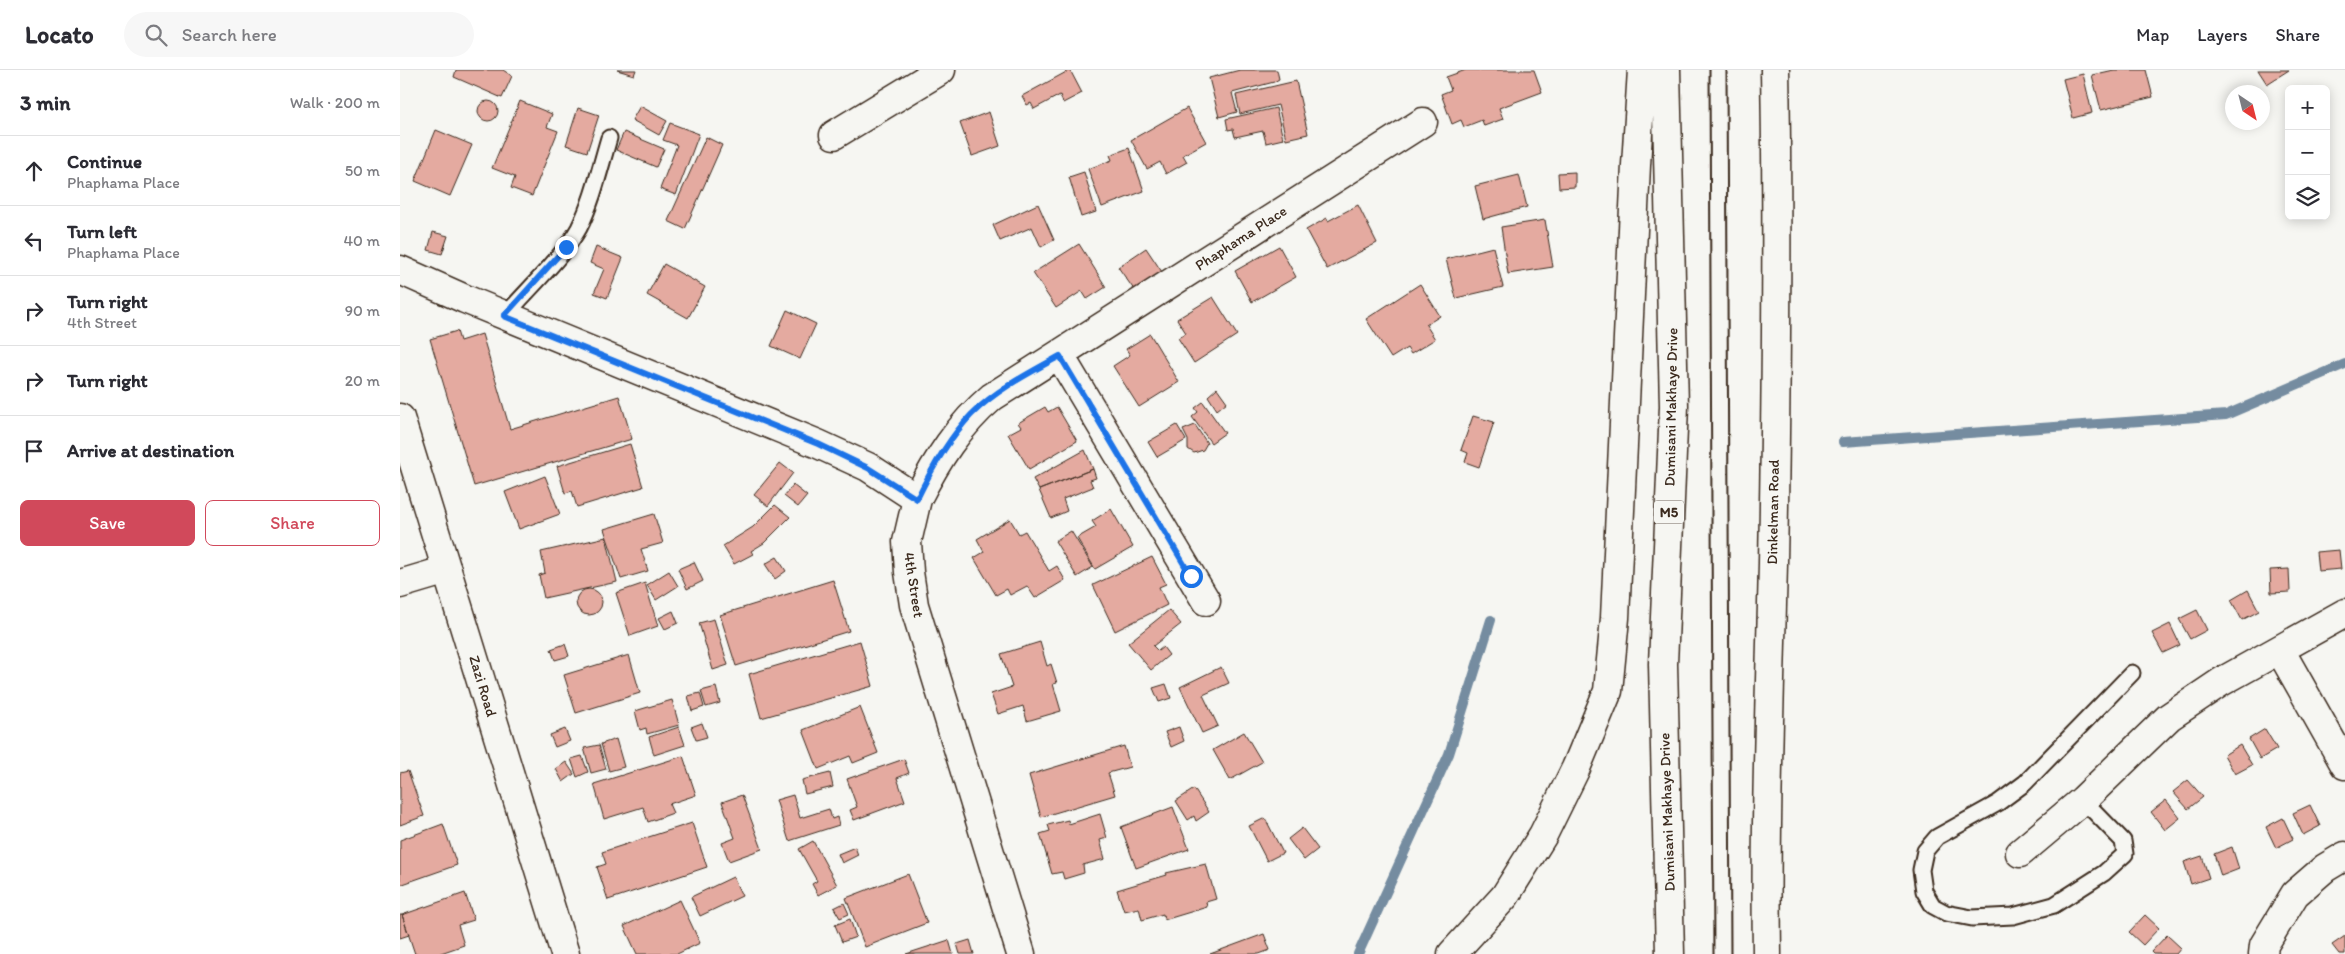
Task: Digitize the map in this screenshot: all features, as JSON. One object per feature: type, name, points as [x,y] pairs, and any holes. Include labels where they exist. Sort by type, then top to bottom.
[{"type":"street","points":[[834,135],[941,70]]},
{"type":"street","points":[[1452,954],[1505,896],[1543,835],[1576,768],[1608,691],[1615,618],[1642,70]]},
{"type":"street","name":"Dumisani Makhaye Drive","points":[[1666,70],[1674,406],[1663,664],[1670,954]]},
{"type":"street","name":"Dinkelman Road","points":[[1767,954],[1766,880],[1774,527],[1776,70]]},
{"type":"street","name":"Phaphama Place","points":[[917,499],[954,435],[971,415],[1014,382],[1060,356],[1423,122]]},
{"type":"street","points":[[400,270],[504,316],[818,444],[868,468],[917,499]]},
{"type":"street","points":[[1060,356],[1206,601]]},
{"type":"street","name":"Zazi Road","points":[[400,418],[565,954]]},
{"type":"street","name":"4th Street","points":[[917,499],[907,542],[914,605],[1021,954]]},
{"type":"street","points":[[400,584],[447,570]]},
{"type":"street","points":[[2020,853],[2082,800],[2169,717],[2221,682],[2345,613]]},
{"type":"street","points":[[2280,650],[2345,765]]},
{"type":"street","points":[[2263,954],[2264,944],[2295,894],[2325,868],[2345,856]]},
{"type":"lane","points":[[1718,70],[1722,954]]},
{"type":"lane","points":[[504,316],[566,247],[578,229],[588,208],[609,138]]},
{"type":"lane","points":[[2082,800],[2122,841],[2125,854],[2104,872],[2054,905],[2014,916],[1972,918],[1946,913],[1933,906],[1924,890],[1921,870],[1925,851],[1937,837],[1950,828],[1998,803],[2025,783],[2132,673]]},
{"type":"building","points":[[456,70],[503,70],[512,76],[502,98],[454,77]]},
{"type":"building","points":[[617,70],[636,70],[634,75]]},
{"type":"building","points":[[1070,70],[1082,93],[1063,103],[1060,95],[1034,109],[1031,103],[1027,105],[1022,96]]},
{"type":"building","points":[[1240,70],[1277,70],[1279,79],[1232,93],[1237,112],[1219,117],[1209,78]]},
{"type":"building","points":[[1466,70],[1534,70],[1542,92],[1499,108],[1503,119],[1484,126],[1482,120],[1464,127],[1461,120],[1452,124],[1441,94],[1451,90],[1446,77]]},
{"type":"building","points":[[2114,70],[2146,70],[2153,97],[2101,110],[2092,75]]},
{"type":"building","points":[[2258,70],[2289,70],[2267,84]]},
{"type":"building","points":[[2083,74],[2092,113],[2073,118],[2063,79]]},
{"type":"building","points":[[1296,81],[1308,134],[1286,139],[1278,105],[1240,114],[1236,95]]},
{"type":"building","points":[[488,101],[495,104],[498,111],[495,118],[488,121],[481,118],[478,111],[481,104]]},
{"type":"building","points":[[520,101],[552,114],[547,127],[558,131],[532,196],[511,188],[515,177],[492,168]]},
{"type":"building","points":[[640,106],[667,121],[659,135],[632,120]]},
{"type":"building","points":[[578,108],[599,115],[587,152],[566,145]]},
{"type":"building","points":[[1187,108],[1206,142],[1183,155],[1187,162],[1166,174],[1160,162],[1147,169],[1131,140]]},
{"type":"building","points":[[1276,108],[1283,139],[1266,143],[1263,131],[1235,137],[1233,129],[1228,130],[1226,119]]},
{"type":"building","points":[[989,112],[1000,146],[972,156],[960,123]]},
{"type":"building","points":[[670,123],[699,134],[676,195],[660,189],[677,145],[663,140]]},
{"type":"building","points":[[436,130],[472,145],[450,196],[415,181]]},
{"type":"building","points":[[624,132],[664,149],[656,167],[616,150]]},
{"type":"building","points":[[706,137],[722,145],[685,229],[668,221]]},
{"type":"building","points":[[1129,148],[1144,191],[1102,207],[1088,169],[1112,160],[1110,155]]},
{"type":"building","points":[[1084,172],[1096,212],[1081,217],[1069,177]]},
{"type":"building","points":[[1575,172],[1575,187],[1559,188],[1558,173]]},
{"type":"building","points":[[1519,175],[1527,207],[1483,219],[1475,186]]},
{"type":"building","points":[[1038,204],[1054,240],[1041,247],[1032,227],[1000,241],[993,225]]},
{"type":"building","points":[[1358,205],[1377,243],[1327,269],[1306,230],[1327,218],[1328,221]]},
{"type":"building","points":[[1545,220],[1553,267],[1508,274],[1501,227]]},
{"type":"building","points":[[433,232],[448,236],[442,254],[428,250]]},
{"type":"building","points":[[1079,244],[1106,287],[1087,299],[1082,291],[1056,308],[1033,273]]},
{"type":"building","points":[[1279,246],[1296,277],[1252,302],[1235,271]]},
{"type":"building","points":[[596,247],[623,258],[607,298],[594,293],[604,269],[590,263]]},
{"type":"building","points":[[1493,247],[1503,287],[1456,298],[1446,259]]},
{"type":"building","points":[[1146,248],[1162,272],[1135,291],[1118,267]]},
{"type":"building","points":[[664,264],[705,287],[688,318],[647,295]]},
{"type":"building","points":[[1420,284],[1440,316],[1426,325],[1435,339],[1411,354],[1407,348],[1391,358],[1366,319]]},
{"type":"building","points":[[1213,297],[1237,335],[1194,363],[1178,338],[1186,333],[1177,319]]},
{"type":"building","points":[[787,310],[816,324],[800,359],[771,346]]},
{"type":"building","points":[[457,331],[460,341],[482,334],[510,429],[619,396],[632,439],[474,486],[430,339]]},
{"type":"building","points":[[1150,334],[1179,382],[1139,407],[1113,366],[1130,355],[1126,349]]},
{"type":"building","points":[[1217,388],[1227,402],[1217,410],[1208,396]]},
{"type":"building","points":[[1203,402],[1225,433],[1211,443],[1192,417],[1198,412],[1195,408]]},
{"type":"building","points":[[1045,407],[1048,412],[1057,407],[1077,441],[1029,469],[1008,434],[1021,427],[1018,423]]},
{"type":"building","points":[[1473,416],[1494,422],[1479,467],[1465,462],[1468,453],[1461,450]]},
{"type":"building","points":[[1177,425],[1186,440],[1157,457],[1148,442]]},
{"type":"building","points":[[1195,425],[1207,443],[1203,450],[1194,453],[1188,449],[1188,440],[1183,430]]},
{"type":"building","points":[[630,444],[643,487],[577,507],[572,491],[565,493],[557,466]]},
{"type":"building","points":[[1085,450],[1093,469],[1039,490],[1033,479]]},
{"type":"building","points":[[780,463],[793,473],[768,506],[754,495]]},
{"type":"building","points":[[1093,469],[1096,478],[1090,480],[1093,487],[1063,499],[1067,511],[1051,518],[1039,490]]},
{"type":"building","points":[[545,476],[560,514],[519,529],[505,492]]},
{"type":"building","points":[[793,485],[807,496],[798,507],[784,496]]},
{"type":"building","points":[[775,505],[790,517],[764,543],[751,551],[753,554],[734,564],[723,546],[753,527]]},
{"type":"building","points":[[1111,509],[1133,547],[1095,569],[1077,538],[1096,527],[1092,521]]},
{"type":"building","points":[[654,514],[663,543],[641,549],[648,571],[621,579],[604,529]]},
{"type":"building","points":[[1010,519],[1019,534],[1025,531],[1049,571],[1057,566],[1065,580],[1035,598],[1027,586],[1010,595],[1007,589],[996,595],[974,558],[984,552],[977,539]]},
{"type":"building","points":[[1071,531],[1093,567],[1077,577],[1055,541]]},
{"type":"building","points":[[606,537],[617,582],[544,598],[539,575],[545,573],[541,552]]},
{"type":"building","points":[[2339,550],[2341,569],[2318,571],[2316,552]]},
{"type":"building","points":[[777,557],[786,571],[775,579],[765,564]]},
{"type":"building","points":[[1152,557],[1166,584],[1159,587],[1167,605],[1115,631],[1093,585]]},
{"type":"building","points":[[694,562],[703,581],[687,589],[678,569]]},
{"type":"building","points":[[2289,569],[2290,592],[2271,593],[2270,570]]},
{"type":"building","points":[[669,571],[678,586],[656,600],[647,585]]},
{"type":"building","points":[[833,580],[849,631],[736,666],[720,615]]},
{"type":"building","points":[[645,583],[658,626],[630,636],[616,593]]},
{"type":"building","points":[[589,589],[598,593],[602,602],[598,611],[589,615],[580,611],[576,602],[580,593]]},
{"type":"building","points":[[2248,590],[2259,611],[2242,620],[2231,600]]},
{"type":"building","points":[[1169,610],[1181,624],[1153,646],[1158,651],[1163,647],[1169,655],[1151,670],[1128,643]]},
{"type":"building","points":[[2197,610],[2207,630],[2190,639],[2179,619]]},
{"type":"building","points":[[673,611],[678,623],[665,629],[659,618]]},
{"type":"building","points":[[714,619],[728,665],[713,670],[699,623]]},
{"type":"building","points":[[2170,624],[2180,645],[2163,653],[2152,633]]},
{"type":"building","points":[[860,641],[873,686],[761,718],[749,674]]},
{"type":"building","points":[[1040,642],[1047,666],[1051,664],[1057,683],[1053,684],[1061,711],[1027,721],[1023,706],[998,714],[991,694],[1012,687],[1001,654]]},
{"type":"building","points":[[565,644],[569,656],[555,660],[551,649]]},
{"type":"building","points":[[629,655],[640,693],[576,713],[564,675]]},
{"type":"building","points":[[1221,667],[1229,683],[1203,695],[1218,726],[1202,733],[1180,687]]},
{"type":"building","points":[[1166,684],[1171,698],[1159,702],[1153,688]]},
{"type":"building","points":[[716,687],[720,703],[706,707],[701,691]]},
{"type":"building","points":[[700,693],[704,707],[692,711],[688,696]]},
{"type":"building","points":[[672,700],[679,725],[647,734],[646,728],[640,730],[635,711]]},
{"type":"building","points":[[860,707],[878,753],[853,763],[850,756],[818,769],[803,730]]},
{"type":"building","points":[[702,723],[707,737],[696,740],[691,727]]},
{"type":"building","points":[[679,727],[685,745],[654,755],[649,737]]},
{"type":"building","points":[[1179,727],[1184,741],[1171,747],[1165,732]]},
{"type":"building","points":[[565,729],[570,741],[555,747],[550,735]]},
{"type":"building","points":[[2265,729],[2277,749],[2260,759],[2249,739]]},
{"type":"building","points":[[1244,732],[1262,762],[1230,780],[1213,750]]},
{"type":"building","points":[[616,739],[624,767],[609,771],[601,744]]},
{"type":"building","points":[[599,745],[606,769],[591,773],[584,748]]},
{"type":"building","points":[[2240,745],[2252,765],[2235,774],[2224,755]]},
{"type":"building","points":[[1124,746],[1130,767],[1108,773],[1115,795],[1041,817],[1029,775]]},
{"type":"building","points":[[582,756],[588,772],[577,777],[571,759]]},
{"type":"building","points":[[683,756],[696,795],[669,804],[673,813],[648,822],[643,807],[604,819],[594,784]]},
{"type":"building","points":[[904,759],[909,773],[897,778],[905,801],[854,820],[850,810],[857,807],[847,779]]},
{"type":"building","points":[[566,762],[574,774],[563,782],[556,769]]},
{"type":"building","points":[[408,771],[424,816],[400,825],[400,773]]},
{"type":"building","points":[[830,773],[833,787],[805,794],[802,780]]},
{"type":"building","points":[[2188,780],[2203,797],[2188,809],[2173,792]]},
{"type":"building","points":[[1194,789],[1209,812],[1196,821],[1194,816],[1188,820],[1176,801]]},
{"type":"building","points":[[742,795],[762,849],[729,861],[722,843],[735,838],[722,802]]},
{"type":"building","points":[[793,795],[800,818],[829,809],[832,819],[837,817],[839,825],[789,841],[776,800]]},
{"type":"building","points":[[2166,800],[2180,818],[2165,830],[2151,812]]},
{"type":"building","points":[[2310,805],[2320,826],[2303,835],[2293,813]]},
{"type":"building","points":[[1173,807],[1189,849],[1136,868],[1121,827]]},
{"type":"building","points":[[1100,814],[1107,838],[1100,840],[1105,859],[1083,865],[1084,873],[1064,879],[1062,872],[1052,874],[1040,834],[1050,831],[1048,825],[1068,820],[1069,824]]},
{"type":"building","points":[[1265,818],[1283,853],[1267,861],[1249,826]]},
{"type":"building","points":[[2283,818],[2293,839],[2276,848],[2266,827]]},
{"type":"building","points":[[692,823],[707,867],[608,900],[597,867],[606,864],[602,852]]},
{"type":"building","points":[[443,824],[457,865],[400,885],[400,840]]},
{"type":"building","points":[[1302,828],[1318,849],[1304,860],[1288,839]]},
{"type":"building","points":[[813,841],[837,885],[818,895],[812,884],[817,881],[799,849]]},
{"type":"building","points":[[855,847],[858,855],[842,863],[838,854]]},
{"type":"building","points":[[2232,847],[2239,869],[2221,876],[2214,854]]},
{"type":"building","points":[[2202,856],[2209,878],[2191,884],[2184,862]]},
{"type":"building","points":[[1206,864],[1216,899],[1206,902],[1207,907],[1164,920],[1163,914],[1142,920],[1139,908],[1124,911],[1117,890],[1167,875],[1166,873]]},
{"type":"building","points":[[908,874],[927,923],[865,947],[846,898]]},
{"type":"building","points":[[733,877],[742,896],[700,916],[691,897]]},
{"type":"building","points":[[465,893],[474,920],[458,925],[464,945],[438,954],[415,954],[402,915]]},
{"type":"building","points":[[680,900],[700,943],[677,954],[637,954],[624,926]]},
{"type":"building","points":[[844,903],[849,914],[840,918],[834,908]]},
{"type":"building","points":[[400,915],[402,915],[409,935],[400,938]]},
{"type":"building","points":[[2145,915],[2159,928],[2143,945],[2129,932]]},
{"type":"building","points":[[850,919],[856,937],[842,942],[835,925]]},
{"type":"building","points":[[1264,934],[1270,950],[1259,954],[1210,954]]},
{"type":"building","points":[[2167,935],[2181,948],[2176,954],[2153,954],[2151,952]]},
{"type":"building","points":[[2345,936],[2345,954],[2339,954],[2332,945]]},
{"type":"building","points":[[949,940],[953,954],[906,954]]},
{"type":"building","points":[[970,940],[974,954],[960,954],[957,944]]},
{"type":"waterway","points":[[1843,442],[2226,415],[2345,364]]},
{"type":"waterway","points":[[1358,954],[1449,754],[1491,620]]},
{"type":"route","points":[[566,247],[504,316],[818,444],[868,468],[917,499],[954,435],[971,415],[1014,382],[1060,356],[1191,576]]}]
